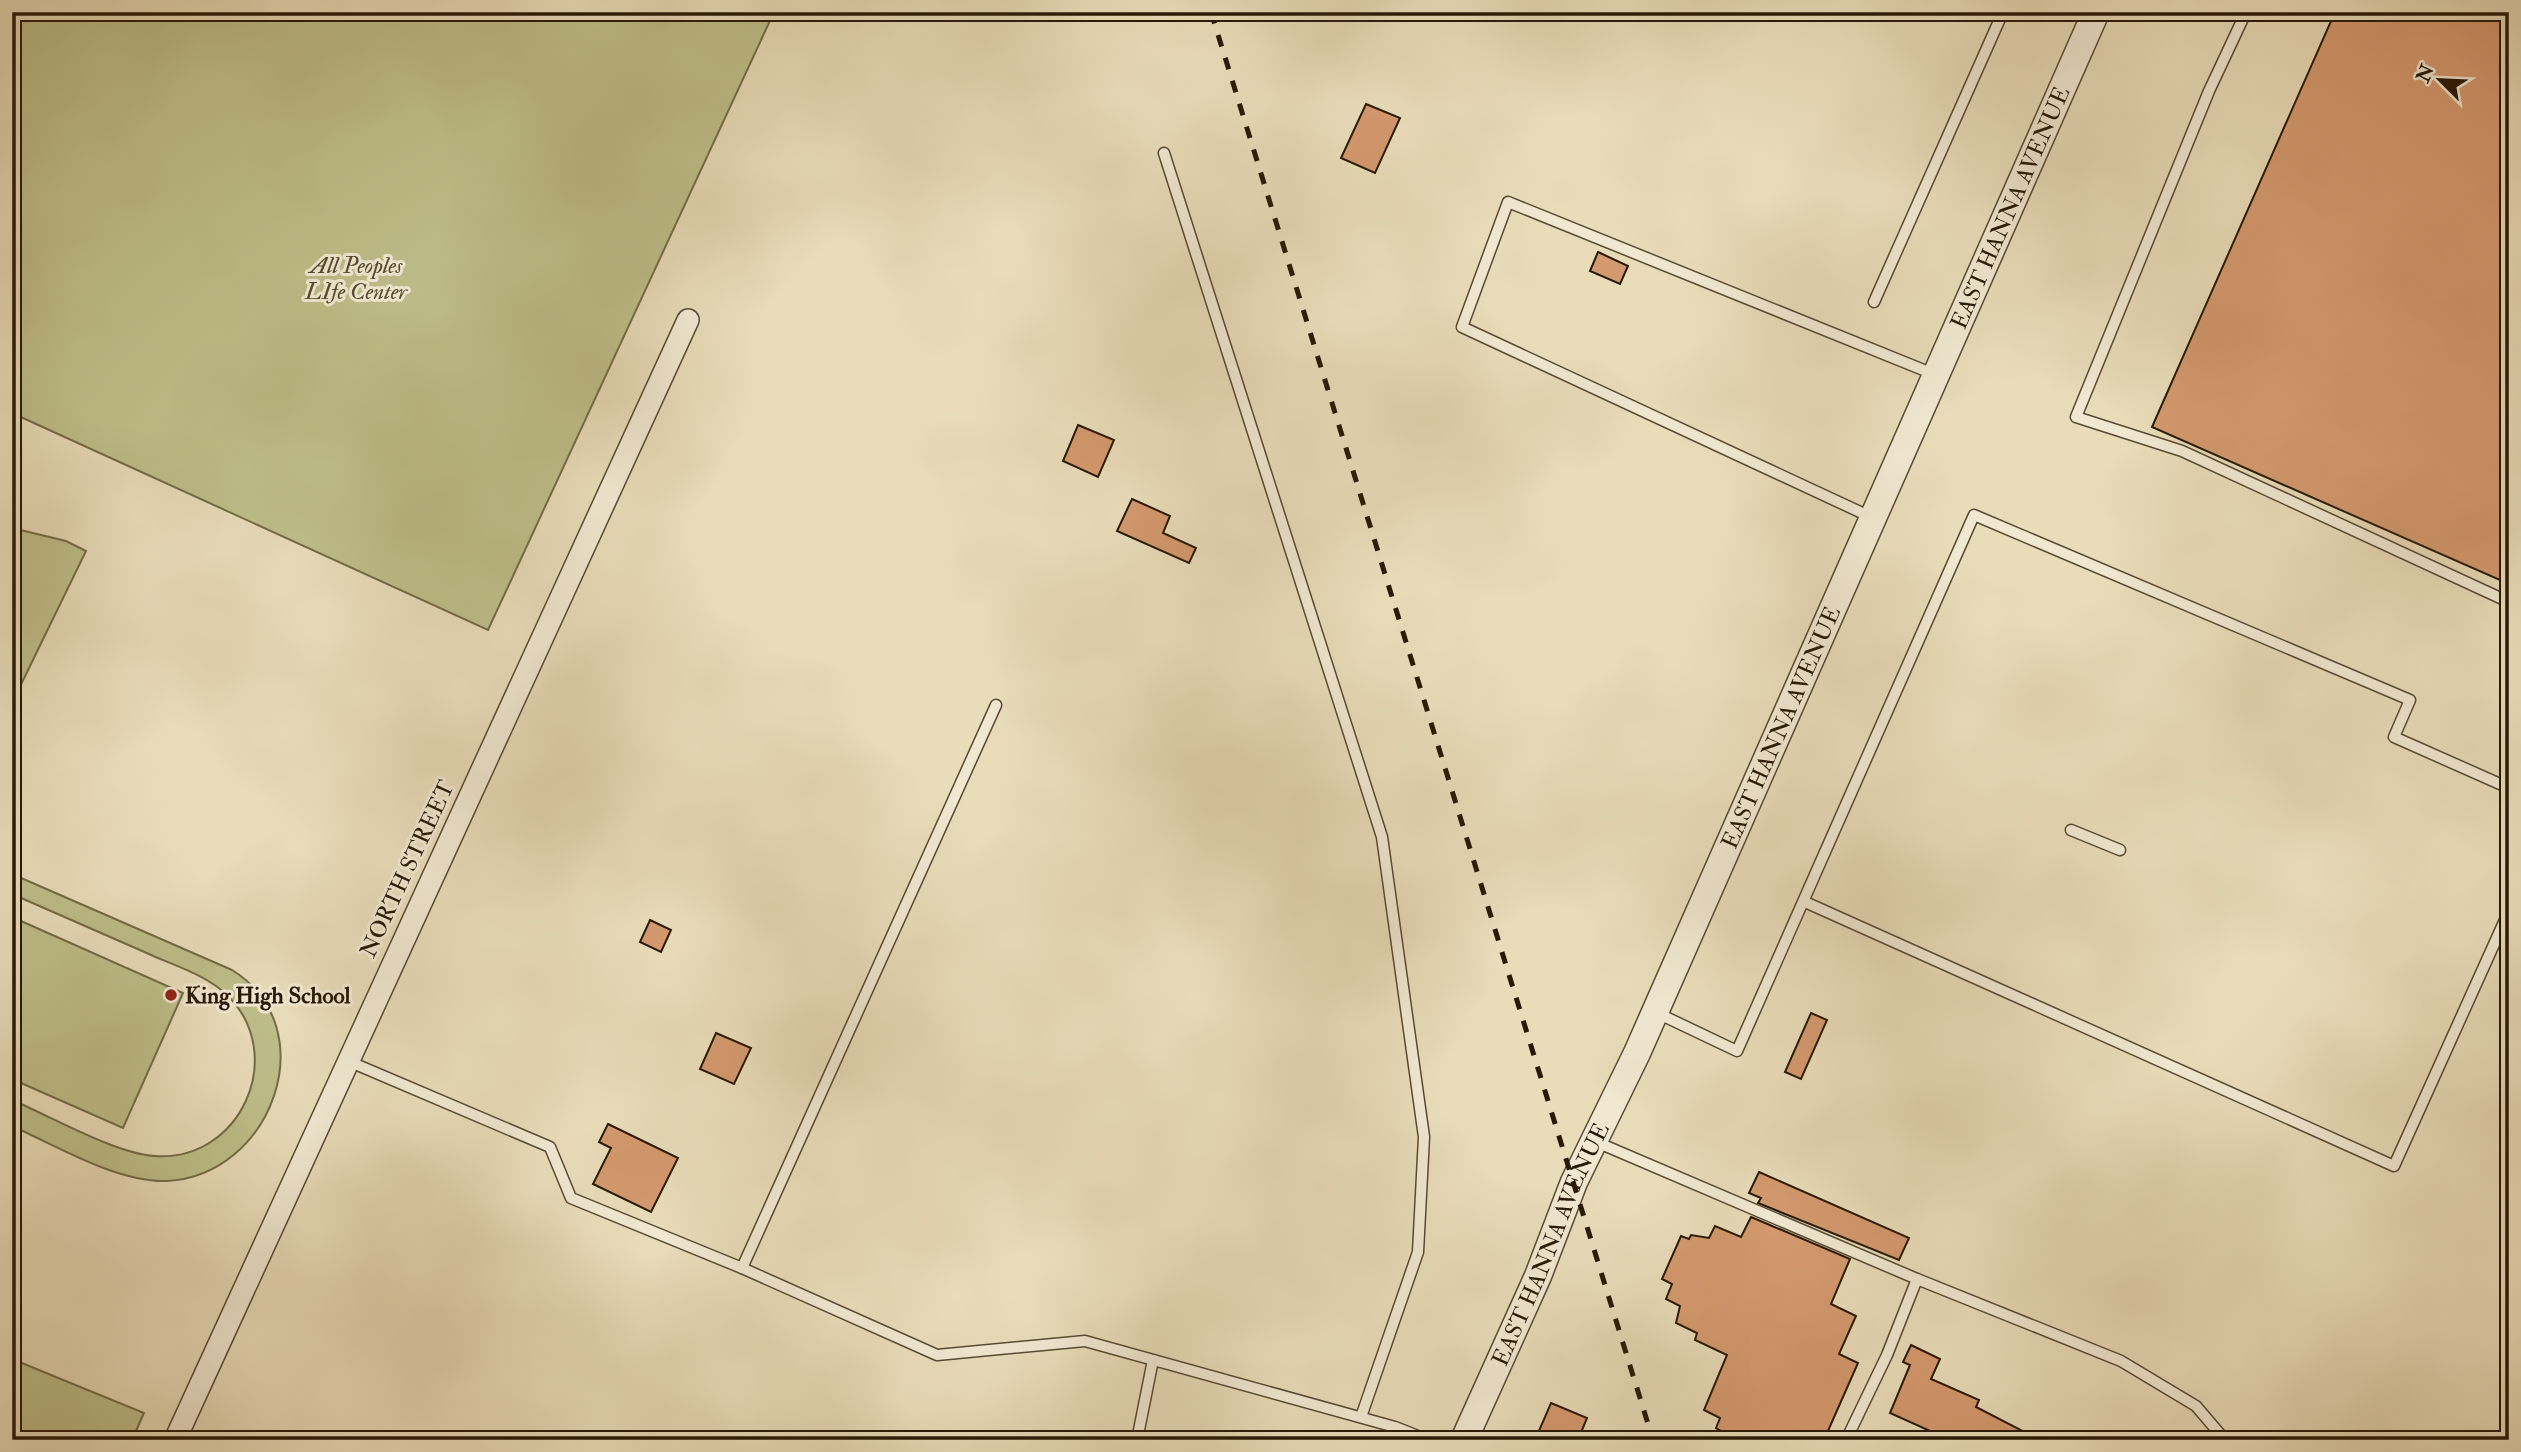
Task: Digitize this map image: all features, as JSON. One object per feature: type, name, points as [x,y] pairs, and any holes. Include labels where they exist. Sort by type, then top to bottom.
[{"type":"street","name":"EAST HANNA AVENUE","points":[[1464,1440],[1538,1276],[1573,1182],[1655,1012],[2096,12]]},
{"type":"street","name":"NORTH STREET","points":[[175,1440],[688,320]]},
{"type":"lane","points":[[1874,302],[2003,12]]},
{"type":"lane","points":[[2246,12],[2209,91],[2077,417],[2182,451],[2509,602]]},
{"type":"lane","points":[[1164,153],[1382,837],[1424,1136],[1418,1252],[1361,1417]]},
{"type":"lane","points":[[1873,518],[1462,327],[1508,202],[1936,375]]},
{"type":"lane","points":[[1655,1012],[1737,1051],[1974,515],[2410,700],[2394,737],[2509,788]]},
{"type":"lane","points":[[742,1268],[996,705]]},
{"type":"lane","points":[[2071,830],[2120,850]]},
{"type":"lane","points":[[1805,902],[2394,1166],[2509,911]]},
{"type":"lane","points":[[348,1061],[550,1147],[571,1198],[742,1268],[937,1355],[1085,1341],[1361,1417],[1428,1440]]},
{"type":"lane","points":[[1594,1141],[1917,1279],[2121,1361],[2196,1406],[2225,1440]]},
{"type":"lane","points":[[1858,1440],[1849,1434],[1887,1355],[1917,1279]]},
{"type":"lane","points":[[1137,1440],[1153,1360]]},
{"type":"green space","name":"All Peoples LIfe Center","points":[[12,12],[774,12],[488,630],[12,413]]},
{"type":"green space","points":[[12,528],[66,541],[86,551],[12,703]]},
{"type":"green space","points":[[12,874],[232,970],[261,996],[276,1027],[280,1061],[274,1095],[258,1127],[235,1154],[204,1173],[167,1181],[148,1180],[108,1170],[12,1126],[12,1100],[122,1149],[155,1156],[185,1153],[211,1142],[231,1124],[246,1101],[254,1075],[254,1047],[246,1020],[220,989],[190,972],[12,894]]},
{"type":"green space","points":[[12,917],[183,993],[123,1128],[12,1079]]},
{"type":"green space","points":[[12,1359],[144,1413],[132,1440],[12,1440]]},
{"type":"building","points":[[2335,12],[2509,12],[2509,584],[2152,427]]},
{"type":"building","points":[[1366,104],[1400,118],[1375,173],[1341,158]]},
{"type":"building","points":[[1598,252],[1628,266],[1620,284],[1590,271]]},
{"type":"building","points":[[1078,425],[1114,440],[1098,477],[1063,461]]},
{"type":"building","points":[[1132,499],[1170,516],[1163,533],[1196,548],[1189,563],[1117,531]]},
{"type":"building","points":[[650,920],[671,930],[661,952],[640,942]]},
{"type":"building","points":[[1811,1013],[1827,1020],[1801,1079],[1785,1072]]},
{"type":"building","points":[[716,1033],[751,1048],[734,1084],[700,1069]]},
{"type":"building","points":[[608,1124],[678,1158],[651,1212],[593,1184],[611,1148],[599,1142]]},
{"type":"building","points":[[1759,1172],[1909,1238],[1899,1260],[1758,1203],[1761,1198],[1749,1193]]},
{"type":"building","points":[[1751,1217],[1850,1259],[1831,1304],[1856,1316],[1839,1354],[1858,1363],[1824,1440],[1718,1440],[1721,1431],[1716,1428],[1720,1418],[1704,1410],[1727,1355],[1695,1340],[1697,1333],[1676,1323],[1680,1306],[1666,1299],[1672,1284],[1662,1279],[1681,1236],[1689,1239],[1691,1235],[1709,1238],[1715,1226],[1741,1237]]},
{"type":"building","points":[[1911,1345],[1940,1359],[1931,1379],[1979,1400],[1976,1407],[2040,1440],[1950,1440],[1890,1413],[1910,1365],[1903,1362]]},
{"type":"building","points":[[1551,1403],[1587,1418],[1578,1440],[1535,1440]]},
{"type":"railway","points":[[1211,12],[1653,1440]]},
{"type":"place","name":"King High School","points":[[171,995]]}]
